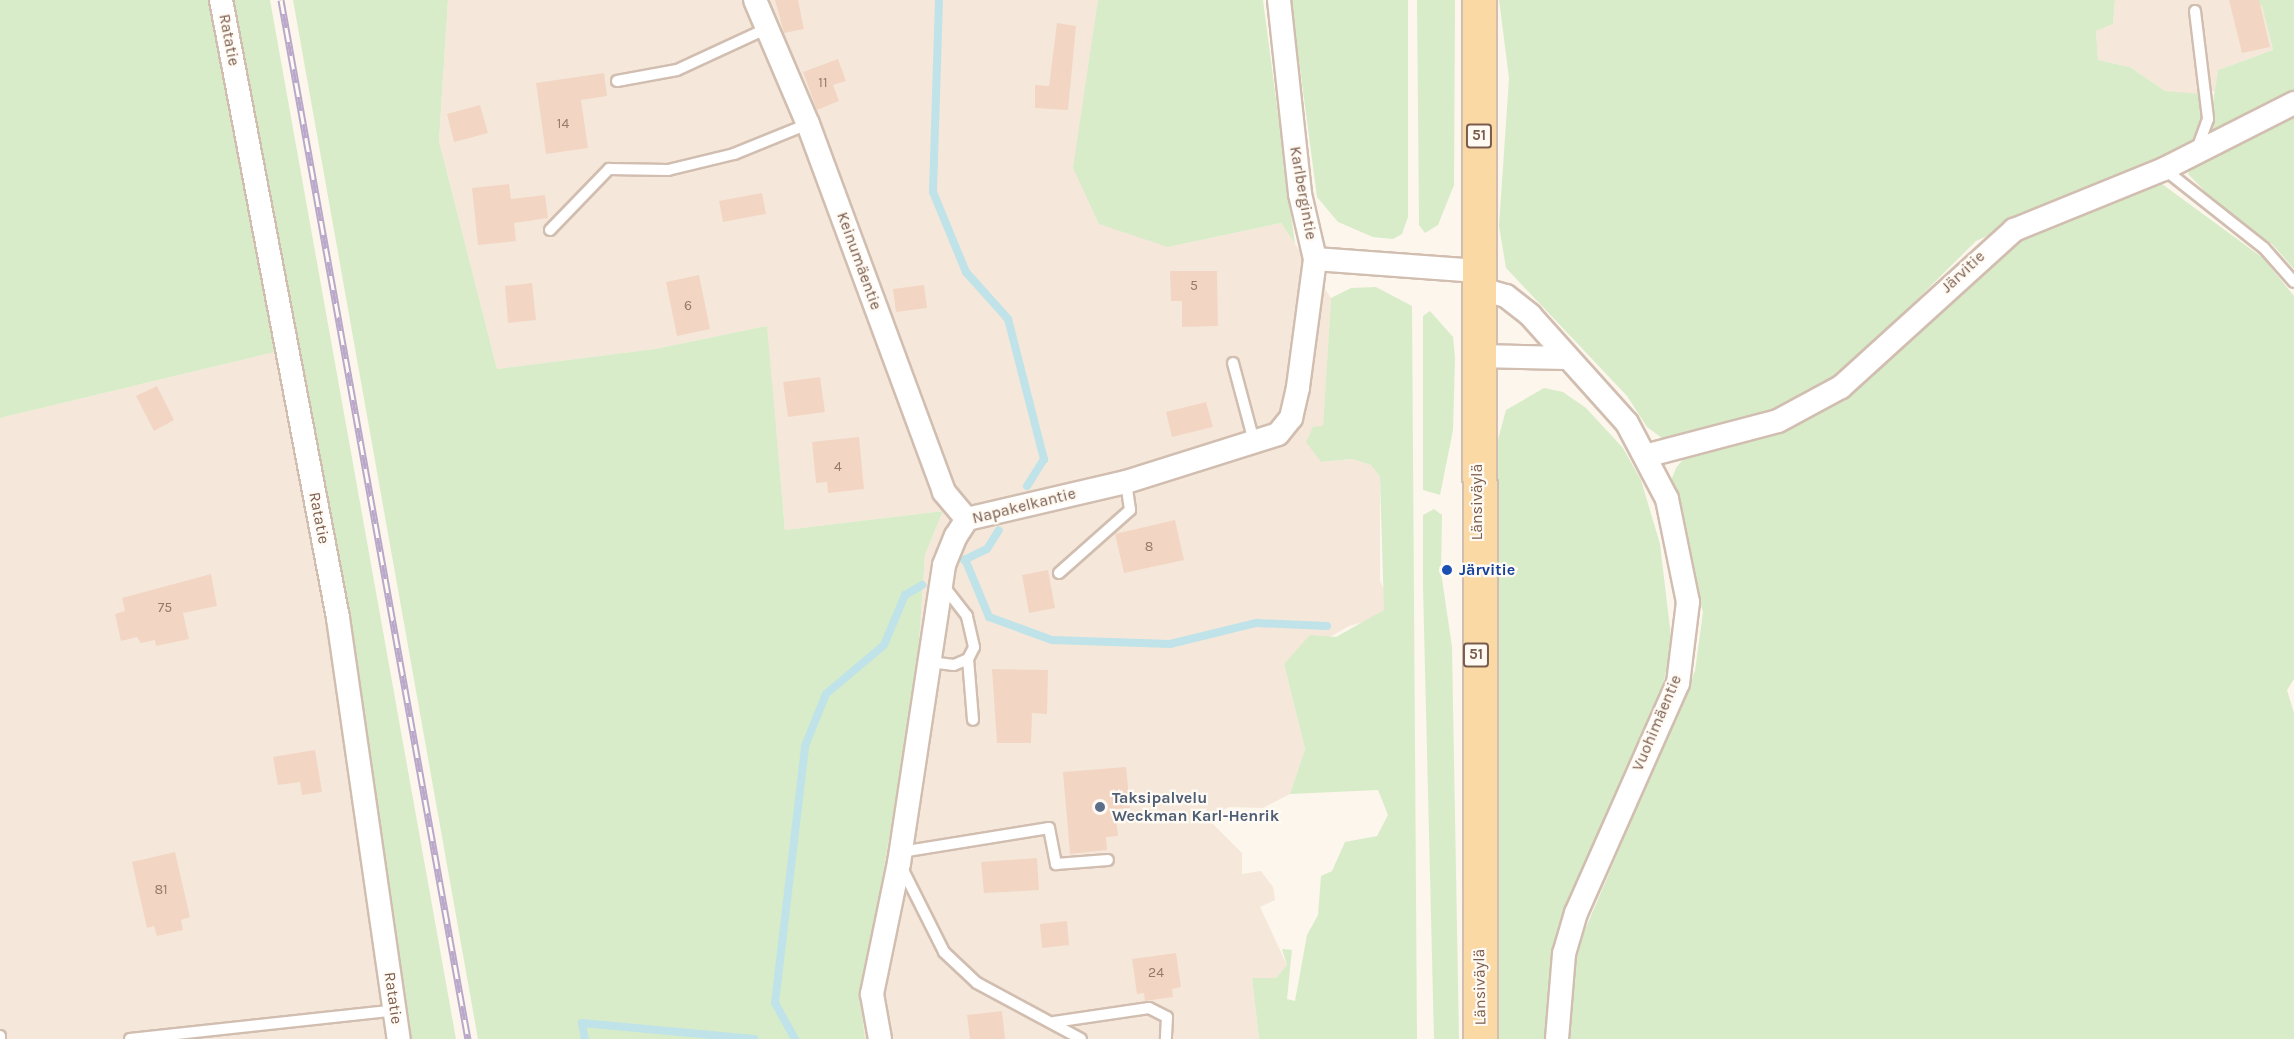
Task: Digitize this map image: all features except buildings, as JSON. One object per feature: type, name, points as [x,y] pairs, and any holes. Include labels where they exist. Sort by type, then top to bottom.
[{"type":"main road","name":"Länsiväylä","points":[[1479,0],[1480,1039]]},
{"type":"street","name":"Ratatie","points":[[221,0],[338,618],[399,1039]]},
{"type":"street","name":"Keinumäentie","points":[[755,0],[808,124],[944,492],[967,519]]},
{"type":"street","name":"Karlbergintie","points":[[1280,0],[1300,194],[1315,259],[1478,280]]},
{"type":"street","name":"Järvitie","points":[[1648,455],[1778,421],[1841,387],[2014,230],[2164,169],[2294,103]]},
{"type":"street","name":"Napakelkantie","points":[[880,1039],[872,994],[900,857],[942,584],[967,519],[1126,482],[1256,445],[1278,434],[1291,418],[1306,346],[1315,259]]},
{"type":"street","name":"Vuohimäentie","points":[[1478,280],[1514,302],[1566,358],[1597,385],[1648,455],[1679,547],[1688,602],[1687,641],[1678,683],[1576,913],[1564,954],[1557,1039]]},
{"type":"street","points":[[1478,356],[1566,358]]},
{"type":"lane","points":[[2195,11],[2208,120],[2196,153]]},
{"type":"lane","points":[[617,81],[677,70],[768,28]]},
{"type":"lane","points":[[550,230],[609,169],[679,167],[734,154],[808,124]]},
{"type":"lane","points":[[2164,169],[2264,249],[2294,282]]},
{"type":"lane","points":[[1233,363],[1256,445]]},
{"type":"lane","points":[[1059,573],[1131,510],[1126,482]]},
{"type":"lane","points":[[942,584],[967,616],[974,635],[968,659],[973,720]]},
{"type":"lane","points":[[930,662],[954,665],[968,659]]},
{"type":"lane","points":[[1081,1039],[977,983],[944,952],[900,857],[1049,828],[1056,864],[1108,860]]},
{"type":"lane","points":[[130,1039],[395,1010]]},
{"type":"lane","points":[[1053,1022],[1159,1010],[1167,1017],[1166,1039]]},
{"type":"shaded area","points":[[448,0],[1098,0],[1096,17],[1168,247],[1281,223],[1331,298],[1321,462],[1352,459],[1371,465],[1380,477],[1380,581],[1387,595],[1384,610],[1368,621],[1349,626],[1284,664],[1305,749],[1290,794],[1263,808],[1229,807],[1207,818],[1242,853],[1242,874],[1261,871],[1273,887],[1275,900],[1260,907],[1287,965],[1276,978],[1252,978],[1259,1039],[865,1039],[861,1006],[917,671],[925,555],[943,511],[785,530],[766,326],[655,349],[497,369],[439,141]]},
{"type":"shaded area","points":[[2115,0],[2254,0],[2262,6],[2273,50],[2218,70],[2215,91],[2191,95],[2165,91],[2130,67],[2098,60],[2096,31],[2113,24]]},
{"type":"shaded area","points":[[275,352],[344,697],[355,812],[380,931],[395,1039],[0,1039],[0,418]]},
{"type":"green space","points":[[0,0],[213,0],[275,352],[0,418]]},
{"type":"green space","points":[[226,0],[270,0],[456,1039],[405,1039]]},
{"type":"green space","points":[[293,0],[448,0],[439,141],[497,369],[655,349],[767,326],[785,530],[943,511],[925,555],[917,671],[861,1006],[865,1039],[478,1039]]},
{"type":"green space","points":[[1098,0],[1263,0],[1295,244],[1281,223],[1168,247],[1099,224],[1073,168]]},
{"type":"green space","points":[[1291,0],[1408,0],[1408,217],[1402,234],[1393,239],[1373,237],[1338,222],[1317,197]]},
{"type":"green space","points":[[1417,0],[1455,0],[1454,185],[1438,225],[1425,233],[1419,225]]},
{"type":"green space","points":[[1499,0],[2115,0],[2113,24],[2096,31],[2098,60],[2130,67],[2165,91],[2200,94],[2203,118],[2194,144],[1976,241],[1841,375],[1769,416],[1666,441],[1647,427],[1627,396],[1506,268],[1499,226],[1509,78]]},
{"type":"green space","points":[[2254,0],[2294,0],[2294,96],[2207,141],[2218,70],[2273,50],[2262,6]]},
{"type":"green space","points":[[2294,110],[2294,269],[2272,244],[2222,209],[2188,174],[2195,160]]},
{"type":"green space","points":[[2158,181],[2263,258],[2294,296],[2294,679],[2287,690],[2294,713],[2294,1039],[1565,1039],[1567,995],[1584,932],[1695,671],[1703,612],[1672,500],[1670,483],[1676,468],[1685,457],[1787,426],[2022,235]]},
{"type":"green space","points":[[1376,287],[1412,306],[1417,1039],[1259,1039],[1252,978],[1276,978],[1287,965],[1282,949],[1292,950],[1287,999],[1295,1001],[1307,935],[1318,915],[1321,876],[1332,871],[1345,842],[1377,836],[1388,815],[1378,790],[1290,794],[1305,749],[1284,664],[1310,635],[1336,637],[1384,610],[1380,477],[1371,465],[1352,459],[1321,462],[1306,442],[1313,427],[1323,426],[1331,298],[1351,288]]},
{"type":"green space","points":[[1430,311],[1453,337],[1455,358],[1453,430],[1440,495],[1423,490],[1423,316]]},
{"type":"green space","points":[[1544,388],[1563,392],[1586,408],[1623,448],[1641,480],[1660,544],[1672,645],[1660,698],[1556,946],[1545,1039],[1499,1039],[1491,465],[1506,410]]},
{"type":"green space","points":[[1434,509],[1442,515],[1441,572],[1452,647],[1459,1039],[1434,1039],[1423,515]]},
{"type":"waterway","points":[[939,0],[933,192],[966,272],[1008,319],[1044,459],[1027,486]]},
{"type":"waterway","points":[[964,560],[987,549],[999,530]]},
{"type":"waterway","points":[[965,559],[989,617],[1052,640],[1170,644],[1256,623],[1327,626]]},
{"type":"waterway","points":[[795,1039],[775,1003],[805,746],[826,694],[884,645],[905,595],[922,585]]},
{"type":"waterway","points":[[585,1039],[582,1023],[754,1039]]},
{"type":"railway","points":[[281,0],[468,1039]]},
{"type":"place","name":"Järvitie","points":[[1447,570]]},
{"type":"place","name":"Taksipalvelu Weckman Karl-Henrik","points":[[1100,807]]}]
